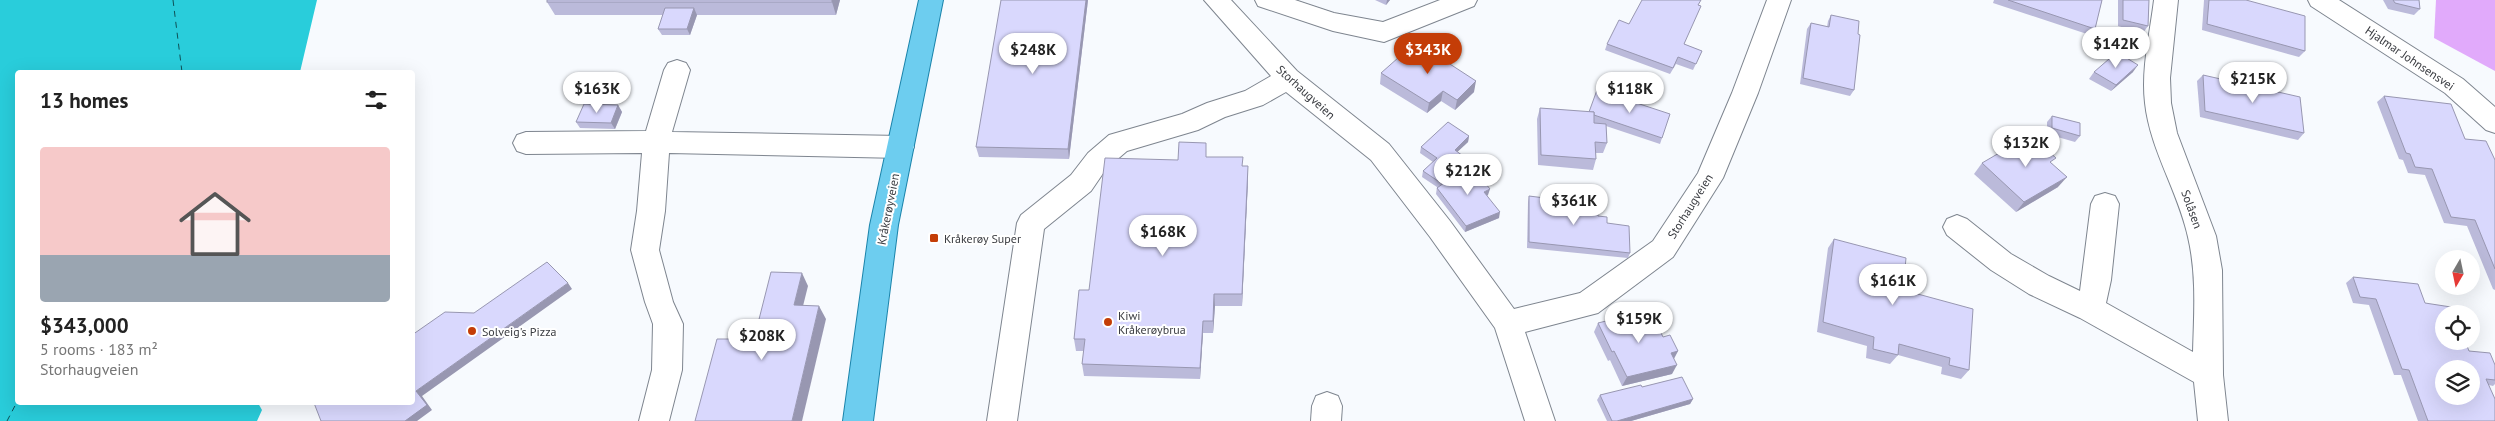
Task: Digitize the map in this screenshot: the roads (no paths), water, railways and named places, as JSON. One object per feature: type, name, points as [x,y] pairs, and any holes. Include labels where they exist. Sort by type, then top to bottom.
[{"type":"main road","name":"Kråkerøyveien","points":[[858,421],[884,225],[931,0]]},
{"type":"street","name":"Storhaugveien","points":[[1216,0],[1288,78],[1314,101],[1380,152],[1440,229],[1508,323],[1540,421]]},
{"type":"street","points":[[1267,0],[1333,22],[1384,32],[1465,0]]},
{"type":"street","name":"Storhaugveien","points":[[1508,323],[1588,304],[1663,249],[1709,178],[1745,93],[1779,0]]},
{"type":"street","name":"Solåsen","points":[[2166,0],[2157,78],[2158,103],[2164,133],[2202,236],[2208,270],[2208,375],[2213,421]]},
{"type":"street","name":"Hjalmar Johnsensvei","points":[[2320,0],[2454,86],[2495,123]]},
{"type":"street","points":[[654,421],[667,370],[668,324],[659,302],[645,250],[651,211],[656,142],[677,70]]},
{"type":"street","points":[[1002,421],[1031,223],[1082,183],[1097,161],[1118,142],[1190,123],[1216,110],[1254,98],[1288,78]]},
{"type":"street","points":[[526,143],[656,142],[901,147]]},
{"type":"street","points":[[2090,310],[2097,280],[2104,204]]},
{"type":"street","points":[[1956,226],[2001,262],[2039,286],[2090,310],[2208,375]]},
{"type":"water","points":[[0,0],[317,0],[300,70],[15,70],[15,405],[259,405],[262,410],[257,421],[0,421]]},
{"type":"place","name":"Kråkerøy Super","points":[[934,238]]},
{"type":"place","name":"Kiwi Kråkerøybrua","points":[[1108,322]]},
{"type":"place","name":"Solveig's Pizza","points":[[472,331]]}]
